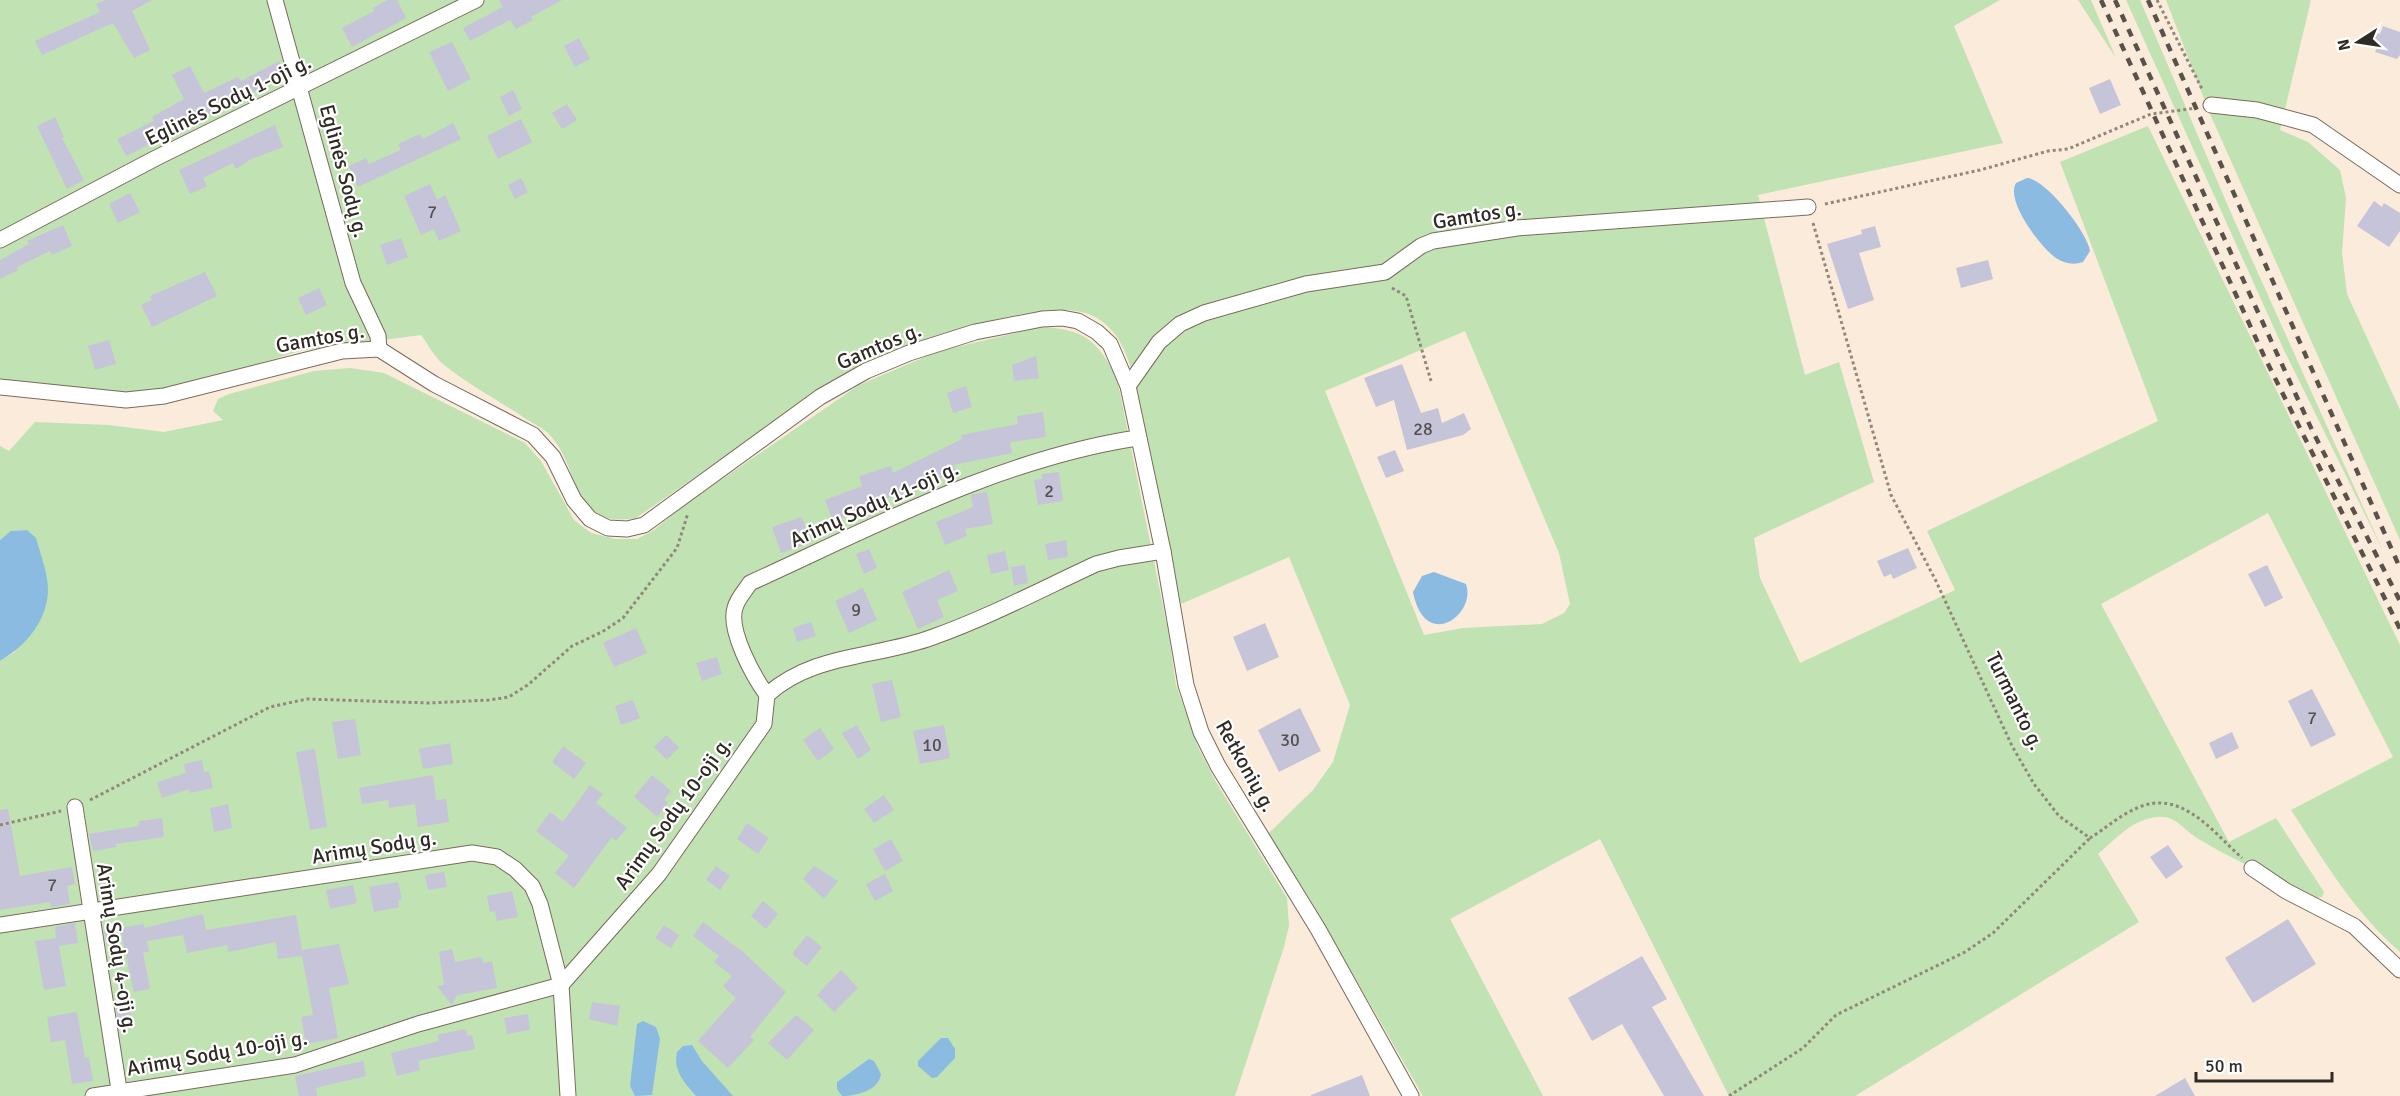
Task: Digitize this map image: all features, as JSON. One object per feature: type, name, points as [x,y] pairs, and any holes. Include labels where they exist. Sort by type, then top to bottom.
[{"type":"street","name":"Eglinės Sodų g.","points":[[275,0],[353,283],[363,309],[378,336],[379,349]]},
{"type":"street","name":"Eglinės Sodų 1-oji g.","points":[[0,240],[156,158],[476,0]]},
{"type":"street","points":[[2211,105],[2257,110],[2313,125],[2400,185]]},
{"type":"street","name":"Gamtos g.","points":[[1128,386],[1159,342],[1180,324],[1204,313],[1306,284],[1385,272],[1421,246],[1517,228],[1808,207]]},
{"type":"street","name":"Gamtos g.","points":[[0,387],[126,400],[204,387],[342,351],[379,349],[434,384],[533,435],[553,457],[574,501],[590,519],[608,528],[627,529],[644,525],[820,397],[866,371],[909,353],[975,332],[1042,319],[1062,318],[1078,321],[1097,332],[1110,344],[1128,386]]},
{"type":"street","name":"Retkonių g.","points":[[1128,386],[1162,551],[1186,685],[1201,732],[1218,766],[1318,929],[1412,1096]]},
{"type":"street","name":"Arimų Sodų 11-oji g.","points":[[767,695],[755,678],[733,625],[735,607],[750,583],[960,486],[1090,445],[1137,438]]},
{"type":"street","points":[[767,695],[780,683],[814,665],[932,638],[1096,564],[1162,551]]},
{"type":"street","name":"Arimų Sodų 10-oji g.","points":[[93,1096],[119,1094],[296,1065],[418,1024],[561,985],[665,864],[764,724],[767,695]]},
{"type":"street","name":"Arimų Sodų 4-oji g.","points":[[75,807],[119,1094]]},
{"type":"street","name":"Arimų Sodų g.","points":[[0,925],[472,853],[497,857],[532,886],[540,904],[561,985],[568,1096]]},
{"type":"street","points":[[2252,868],[2286,891],[2354,926],[2400,970]]},
{"type":"path","points":[[1808,207],[1969,173],[2084,143],[2151,114],[2211,105],[2184,59],[2157,0]]},
{"type":"path","name":"Turmanto g.","points":[[1808,207],[1890,495],[1936,581],[2012,746],[2034,784],[2059,816],[2090,838]]},
{"type":"path","points":[[1370,274],[1406,296],[1431,381]]},
{"type":"path","points":[[0,825],[75,807],[270,707],[307,699],[429,703],[509,697],[529,684],[572,646],[603,632],[623,618],[677,548],[695,489]]},
{"type":"path","points":[[1729,1096],[1803,1048],[1836,1015],[1965,952],[1993,933],[2090,838],[2137,807],[2166,802],[2190,811],[2252,868]]},
{"type":"green space","points":[[0,0],[2000,0],[1954,26],[2003,143],[1758,195],[1805,375],[1839,362],[1874,482],[1754,538],[1760,578],[1800,663],[1955,590],[1927,531],[2158,421],[2060,162],[2148,126],[2400,645],[2400,952],[2383,937],[2354,903],[2291,810],[2393,757],[2268,513],[2101,604],[2229,842],[2276,818],[2324,892],[2322,897],[2316,898],[2241,862],[2197,838],[2169,818],[2158,817],[2140,821],[2125,830],[2098,854],[2139,922],[1855,1096],[1729,1096],[1600,839],[1450,919],[1543,1096],[1423,1096],[1308,896],[1268,834],[1313,790],[1333,762],[1350,705],[1289,557],[1181,604],[1133,374],[1116,335],[1109,327],[1091,315],[1068,310],[1000,318],[887,355],[835,380],[636,518],[614,519],[598,514],[587,505],[558,446],[547,432],[452,371],[437,358],[421,335],[300,351],[180,388],[135,393],[0,379]],"holes":[[[1465,331],[1559,553],[1570,604],[1564,613],[1542,624],[1463,628],[1424,635],[1325,391]]]},
{"type":"green space","points":[[2078,0],[2091,0],[2116,58]]},
{"type":"green space","points":[[2126,0],[2140,0],[2231,213],[2383,551],[2283,348]]},
{"type":"green space","points":[[2166,0],[2311,0],[2280,130],[2308,142],[2340,170],[2346,198],[2342,253],[2347,294],[2400,410],[2400,540],[2210,114]]},
{"type":"green space","points":[[1041,327],[1068,330],[1088,339],[1103,354],[1117,378],[1168,631],[1176,685],[1198,747],[1216,782],[1287,898],[1289,926],[1284,947],[1235,1096],[0,1096],[0,661],[15,652],[27,530],[12,531],[0,540],[0,446],[9,451],[35,422],[109,425],[164,432],[223,420],[213,411],[218,399],[229,394],[314,371],[350,368],[384,373],[525,443],[541,461],[574,520],[591,533],[616,539],[637,539],[654,530],[683,506],[859,385],[939,351]]},
{"type":"water","points":[[2027,178],[2044,187],[2082,232],[2090,251],[2083,262],[2063,262],[2056,258],[2042,245],[2026,224],[2015,201],[2014,191],[2016,183]]},
{"type":"water","points":[[27,530],[36,538],[44,563],[48,583],[47,600],[34,631],[18,648],[0,661],[0,540],[11,531]]},
{"type":"water","points":[[1434,572],[1466,584],[1467,595],[1464,606],[1457,616],[1448,622],[1438,624],[1428,621],[1419,610],[1413,592],[1422,576]]},
{"type":"water","points":[[643,1021],[656,1027],[660,1039],[652,1095],[635,1096],[630,1086],[637,1024]]},
{"type":"water","points":[[941,1038],[948,1038],[955,1049],[955,1058],[937,1077],[932,1078],[918,1066],[918,1061]]},
{"type":"water","points":[[692,1045],[702,1061],[733,1096],[696,1096],[687,1086],[680,1076],[676,1059],[677,1052],[683,1046]]},
{"type":"water","points":[[869,1059],[874,1061],[881,1074],[876,1085],[860,1094],[842,1096],[837,1089],[837,1082]]},
{"type":"building","points":[[105,0],[152,0],[132,11],[150,50],[134,58],[113,23],[42,55],[35,41],[100,12],[96,4]]},
{"type":"building","points":[[388,0],[397,0],[406,18],[352,47],[342,28],[374,11],[373,8]]},
{"type":"building","points":[[499,0],[562,0],[531,17],[533,20],[516,29],[510,20],[470,41],[463,28],[503,7]]},
{"type":"building","points":[[2383,26],[2400,32],[2400,55],[2397,59],[2375,52],[2377,47],[2370,45],[2375,32],[2380,34]]},
{"type":"building","points":[[579,38],[590,59],[575,67],[564,46]]},
{"type":"building","points":[[452,42],[471,79],[448,91],[429,52]]},
{"type":"building","points":[[279,61],[286,76],[126,156],[117,139],[154,121],[152,117],[184,99],[172,75],[190,66],[204,93],[238,77],[241,81]]},
{"type":"building","points":[[2110,79],[2121,105],[2100,114],[2089,88]]},
{"type":"building","points":[[513,90],[522,109],[509,116],[500,97]]},
{"type":"building","points":[[567,104],[577,120],[562,129],[552,113]]},
{"type":"building","points":[[55,117],[64,137],[62,138],[84,180],[67,189],[37,126]]},
{"type":"building","points":[[521,119],[532,142],[498,159],[487,136]]},
{"type":"building","points":[[453,123],[461,139],[358,187],[349,166],[366,158],[369,164],[401,150],[398,144],[420,134],[423,139]]},
{"type":"building","points":[[275,125],[283,147],[251,159],[236,169],[233,163],[203,178],[207,186],[190,194],[179,170]]},
{"type":"building","points":[[521,178],[528,192],[515,199],[508,185]]},
{"type":"building","points":[[430,184],[437,200],[445,195],[461,231],[439,241],[434,229],[421,235],[404,196]]},
{"type":"building","points":[[130,193],[140,212],[118,223],[109,204]]},
{"type":"building","points":[[2374,201],[2382,207],[2384,203],[2400,213],[2400,231],[2389,247],[2357,226]]},
{"type":"building","points":[[63,225],[72,246],[52,255],[50,251],[17,267],[18,270],[0,279],[0,260],[29,244],[27,241]]},
{"type":"building","points":[[1875,226],[1881,247],[1859,253],[1874,300],[1848,309],[1827,244],[1862,234],[1861,230]]},
{"type":"building","points":[[401,238],[408,257],[387,265],[380,245]]},
{"type":"building","points":[[1988,260],[1993,279],[1961,288],[1956,268]]},
{"type":"building","points":[[205,272],[217,296],[152,327],[141,305],[152,300],[150,296]]},
{"type":"building","points":[[319,288],[327,305],[306,315],[298,298]]},
{"type":"building","points":[[109,340],[116,364],[95,370],[88,346]]},
{"type":"building","points":[[1036,356],[1039,378],[1014,381],[1012,365]]},
{"type":"building","points":[[1402,364],[1421,413],[1438,408],[1442,423],[1464,413],[1471,429],[1463,435],[1407,450],[1394,400],[1376,407],[1364,378]]},
{"type":"building","points":[[966,386],[972,407],[953,413],[947,393]]},
{"type":"building","points":[[1043,412],[1046,437],[1010,442],[1012,453],[953,465],[956,471],[923,487],[864,505],[866,509],[833,521],[825,500],[862,486],[859,476],[891,466],[893,473],[962,439],[961,435],[1018,424],[1017,416]]},
{"type":"building","points":[[1395,450],[1404,471],[1386,478],[1377,457]]},
{"type":"building","points":[[1059,472],[1063,501],[1038,505],[1034,480],[1042,479],[1042,474]]},
{"type":"building","points":[[987,492],[993,524],[965,529],[967,536],[945,545],[936,522],[973,507],[971,495]]},
{"type":"building","points":[[802,517],[811,543],[781,553],[772,527]]},
{"type":"building","points":[[1066,540],[1068,557],[1048,560],[1045,544]]},
{"type":"building","points":[[1908,548],[1917,568],[1893,579],[1891,574],[1884,577],[1877,561]]},
{"type":"building","points":[[869,549],[877,568],[864,574],[856,554]]},
{"type":"building","points":[[1005,551],[1009,570],[991,574],[987,555]]},
{"type":"building","points":[[1025,565],[1028,583],[1014,586],[1011,567]]},
{"type":"building","points":[[2267,565],[2283,598],[2265,607],[2248,574]]},
{"type":"building","points":[[949,570],[958,591],[937,600],[944,617],[918,629],[902,592]]},
{"type":"building","points":[[863,588],[877,620],[849,633],[835,601]]},
{"type":"building","points":[[811,622],[816,636],[797,642],[793,628]]},
{"type":"building","points":[[1265,623],[1279,657],[1247,671],[1233,637]]},
{"type":"building","points":[[636,628],[647,653],[614,667],[603,643]]},
{"type":"building","points":[[717,657],[722,674],[702,681],[696,663]]},
{"type":"building","points":[[892,680],[901,717],[881,722],[872,684]]},
{"type":"building","points":[[2312,689],[2336,735],[2311,747],[2288,701]]},
{"type":"building","points":[[633,700],[640,718],[621,725],[615,706]]},
{"type":"building","points":[[1300,708],[1321,751],[1279,772],[1258,730]]},
{"type":"building","points":[[355,719],[361,755],[338,759],[332,722]]},
{"type":"building","points":[[857,725],[871,750],[858,759],[842,733]]},
{"type":"building","points":[[944,725],[950,758],[920,764],[913,731]]},
{"type":"building","points":[[820,728],[834,749],[818,761],[803,740]]},
{"type":"building","points":[[2232,732],[2239,748],[2216,759],[2209,743]]},
{"type":"building","points":[[666,735],[679,747],[667,760],[654,747]]},
{"type":"building","points":[[450,743],[453,764],[423,769],[419,749]]},
{"type":"building","points":[[563,746],[586,763],[574,779],[552,762]]},
{"type":"building","points":[[315,749],[327,827],[310,830],[296,752]]},
{"type":"building","points":[[202,760],[204,772],[209,771],[213,788],[190,793],[189,789],[162,798],[157,782],[186,773],[184,764]]},
{"type":"building","points":[[433,775],[436,800],[446,799],[449,822],[418,827],[415,804],[389,808],[388,800],[362,804],[359,788]]},
{"type":"building","points":[[652,775],[671,791],[664,800],[668,803],[657,817],[634,797]]},
{"type":"building","points":[[590,785],[603,794],[596,803],[627,828],[616,841],[612,837],[574,888],[555,873],[569,856],[536,831],[550,812],[563,822]]},
{"type":"building","points":[[884,795],[894,810],[874,823],[864,809]]},
{"type":"building","points":[[228,804],[232,828],[214,832],[210,808]]},
{"type":"building","points":[[8,809],[20,876],[72,867],[75,884],[67,886],[70,904],[51,907],[50,902],[0,910],[0,810]]},
{"type":"building","points":[[162,818],[164,837],[116,844],[116,847],[93,851],[89,834],[139,826],[139,821]]},
{"type":"building","points":[[747,823],[769,838],[758,854],[737,839]]},
{"type":"building","points":[[891,839],[903,861],[885,871],[873,849]]},
{"type":"building","points":[[2168,845],[2183,867],[2166,879],[2150,857]]},
{"type":"building","points":[[716,866],[730,876],[720,890],[706,880]]},
{"type":"building","points":[[814,866],[838,881],[824,899],[803,879]]},
{"type":"building","points":[[444,872],[447,887],[428,890],[425,875]]},
{"type":"building","points":[[885,874],[893,891],[875,901],[866,884]]},
{"type":"building","points":[[398,882],[402,899],[398,900],[399,907],[374,912],[369,887]]},
{"type":"building","points":[[353,885],[357,903],[330,909],[326,890]]},
{"type":"building","points":[[512,891],[518,917],[497,921],[495,911],[490,912],[487,896]]},
{"type":"building","points":[[763,901],[778,914],[766,929],[751,916]]},
{"type":"building","points":[[203,914],[206,930],[296,915],[302,950],[339,944],[349,984],[329,988],[338,1038],[306,1044],[301,1017],[313,1015],[302,956],[278,959],[276,942],[228,952],[227,945],[187,953],[183,935],[147,941],[149,952],[143,952],[150,989],[134,992],[120,928],[144,924],[144,928]]},
{"type":"building","points":[[2288,919],[2316,964],[2253,1003],[2225,958]]},
{"type":"building","points":[[703,922],[743,952],[786,992],[750,1037],[754,1040],[728,1068],[698,1041],[736,998],[723,986],[732,976],[714,962],[719,956],[693,936]]},
{"type":"building","points":[[75,923],[78,943],[59,946],[66,986],[44,990],[35,941],[56,938],[55,927]]},
{"type":"building","points":[[116,924],[120,939],[106,942],[103,926]]},
{"type":"building","points":[[664,925],[679,935],[671,948],[655,938]]},
{"type":"building","points":[[807,935],[822,947],[807,966],[792,954]]},
{"type":"building","points":[[452,949],[455,962],[482,957],[483,963],[492,961],[497,988],[457,995],[452,1005],[437,986],[444,985],[439,952]]},
{"type":"building","points":[[1642,956],[1667,999],[1652,1007],[1704,1096],[1664,1096],[1622,1024],[1592,1041],[1568,998]]},
{"type":"building","points":[[841,970],[858,988],[834,1012],[817,995]]},
{"type":"building","points":[[128,1000],[132,1019],[118,1021],[115,1002]]},
{"type":"building","points":[[592,1002],[620,1006],[617,1026],[589,1019]]},
{"type":"building","points":[[77,1012],[85,1058],[89,1057],[93,1081],[72,1084],[65,1040],[51,1042],[47,1017]]},
{"type":"building","points":[[528,1014],[530,1030],[507,1034],[504,1018]]},
{"type":"building","points":[[796,1015],[814,1030],[787,1060],[768,1043]]},
{"type":"building","points":[[466,1029],[467,1036],[472,1035],[475,1049],[418,1061],[420,1070],[397,1076],[391,1053],[439,1041],[437,1035]]},
{"type":"building","points":[[363,1061],[366,1076],[316,1088],[317,1096],[299,1096],[295,1076]]},
{"type":"building","points":[[1362,1075],[1370,1096],[1311,1096],[1311,1095]]},
{"type":"building","points":[[2185,1078],[2195,1096],[2155,1096]]},
{"type":"railway","points":[[2101,0],[2264,356],[2400,629]]},
{"type":"railway","points":[[2115,0],[2312,430],[2400,601]]},
{"type":"railway","points":[[2148,0],[2400,568]]}]
